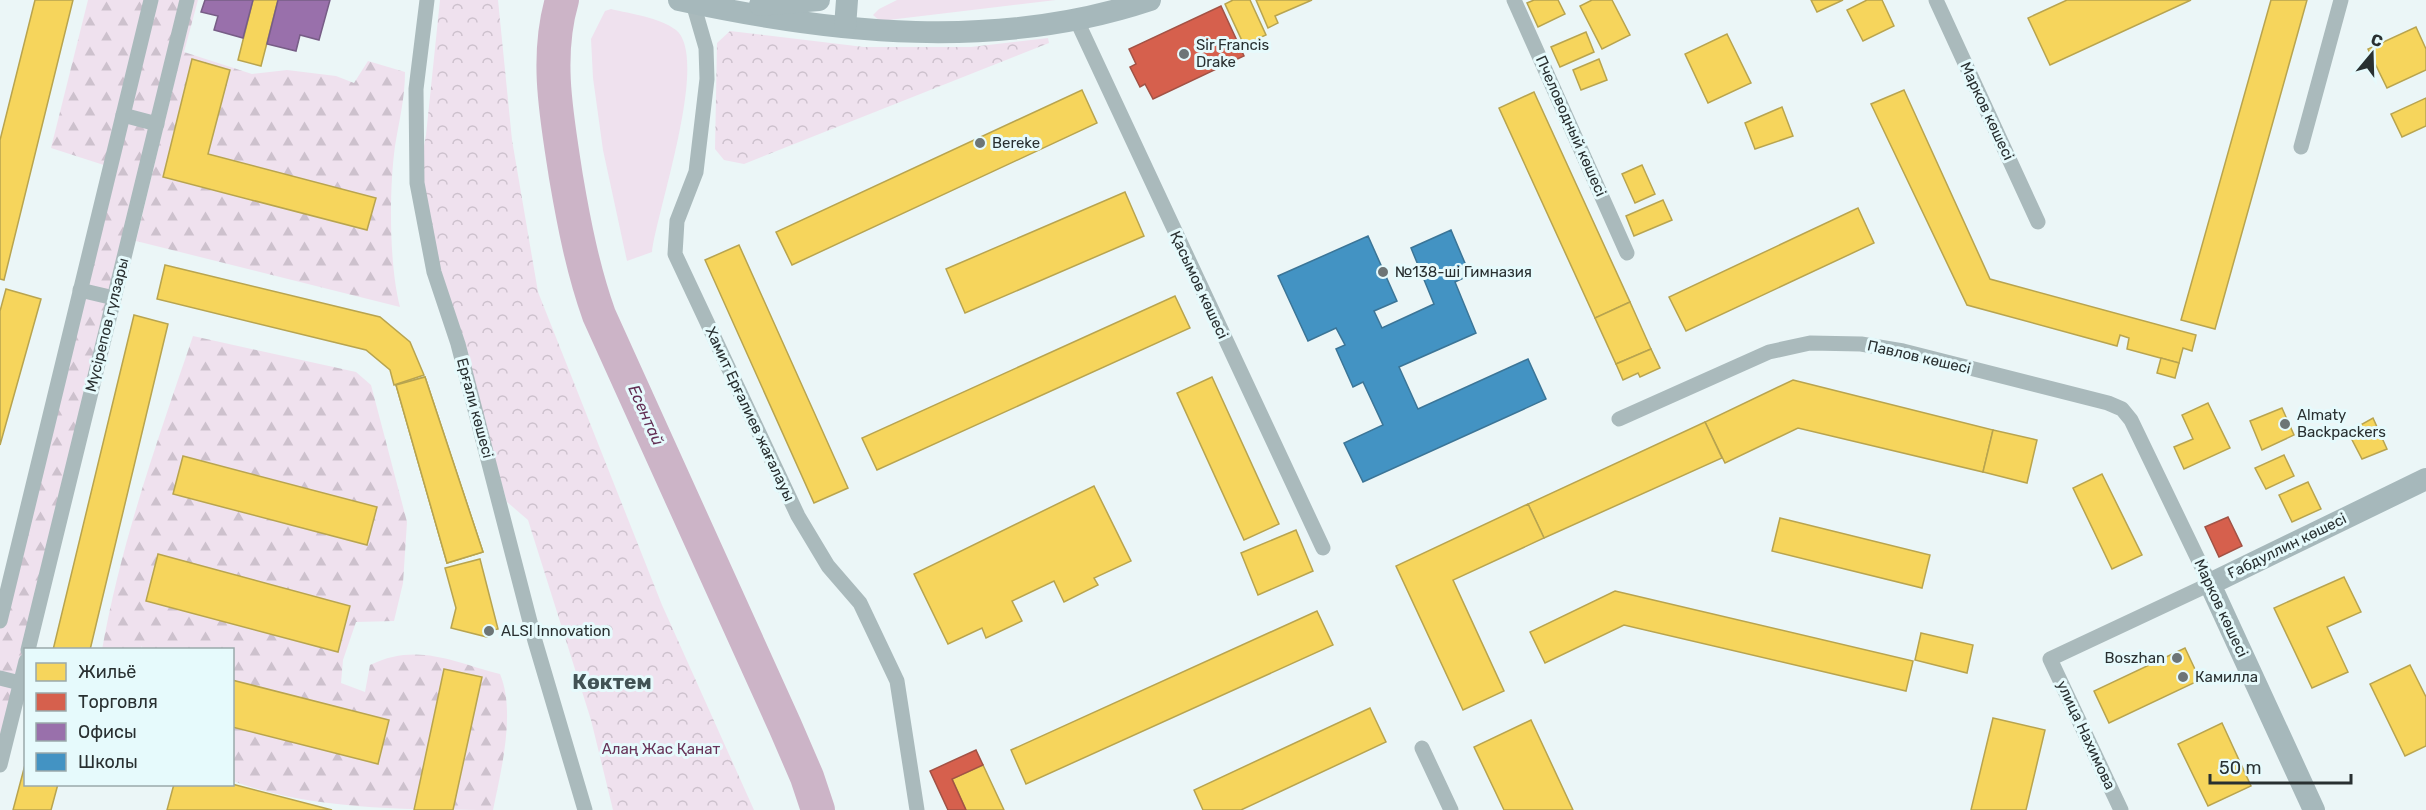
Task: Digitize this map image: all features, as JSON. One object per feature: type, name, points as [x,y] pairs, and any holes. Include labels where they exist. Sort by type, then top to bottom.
[{"type":"street","points":[[0,621],[151,0]]},
{"type":"street","name":"Мүсірепов гүлзары","points":[[28,648],[187,0]]},
{"type":"street","name":"Ерғали көшесі","points":[[427,0],[416,89],[417,183],[432,261],[487,452],[535,640],[585,810]]},
{"type":"street","points":[[688,1],[772,5],[819,0]]},
{"type":"street","points":[[845,27],[847,0]]},
{"type":"street","points":[[688,1],[845,27],[934,34],[1077,21],[1150,0]]},
{"type":"street","name":"Пчеловодный көшесі","points":[[1514,0],[1628,253]]},
{"type":"street","name":"Марков көшесі","points":[[1936,0],[2038,222]]},
{"type":"street","points":[[2301,147],[2341,0]]},
{"type":"street","name":"Хамит Ерғалиев жағалауы","points":[[688,1],[706,48],[707,79],[696,172],[677,221],[675,254],[798,516],[828,566],[860,603],[892,671],[905,721],[917,810]]},
{"type":"street","name":"Қасымов көшесі","points":[[1077,21],[1323,548]]},
{"type":"street","points":[[123,115],[157,124]]},
{"type":"street","points":[[80,290],[114,298]]},
{"type":"street","name":"Павлов көшесі","points":[[1619,419],[1769,352],[1810,343],[1861,344],[1903,351],[2108,403],[2122,409]]},
{"type":"street","name":"Марков көшесі","points":[[2122,409],[2131,420],[2210,584],[2314,810]]},
{"type":"street","name":"Ғабдуллин көшесі","points":[[2050,659],[2426,479]]},
{"type":"street","name":"улица Нахимова","points":[[2050,659],[2121,810]]},
{"type":"street","points":[[0,765],[24,668]]},
{"type":"street","points":[[0,678],[20,683]]},
{"type":"street","points":[[1422,748],[1451,810]]},
{"type":"green space","points":[[88,0],[187,0],[29,648],[24,648],[24,667],[0,765],[0,620],[110,167],[51,148]]},
{"type":"green space","points":[[194,0],[198,0],[184,52],[252,74],[287,70],[336,76],[354,83],[368,61],[405,72],[393,164],[391,205],[392,249],[400,307],[136,241]]},
{"type":"green space","name":"Алаң Жас Қанат","points":[[440,0],[498,0],[512,140],[538,292],[662,605],[754,810],[613,810],[591,720],[528,520],[507,502],[441,280],[417,183],[426,135]]},
{"type":"green space","points":[[897,0],[1056,0],[880,21],[873,15],[879,9]]},
{"type":"green space","points":[[611,9],[653,19],[676,30],[685,46],[687,71],[679,136],[652,252],[627,261],[603,150],[593,78],[591,39],[605,11]]},
{"type":"green space","points":[[730,31],[864,47],[971,47],[1048,38],[1049,43],[744,164],[724,160],[715,149],[717,43]]},
{"type":"green space","points":[[193,336],[356,372],[371,385],[407,522],[403,583],[394,621],[356,622],[343,660],[341,683],[365,692],[370,665],[387,658],[404,655],[435,656],[500,674],[505,689],[507,723],[503,760],[493,810],[428,810],[327,803],[263,791],[234,781],[234,648],[142,648],[141,646],[141,648],[102,648],[119,570],[154,452]]},
{"type":"building: Жильё","points":[[35,0],[73,0],[4,280],[0,279],[0,140]]},
{"type":"building: Жильё","points":[[253,0],[278,0],[261,66],[238,60]]},
{"type":"building: Жильё","points":[[1233,0],[1250,0],[1266,35],[1244,45],[1225,4]]},
{"type":"building: Жильё","points":[[1256,0],[1312,0],[1275,16],[1278,23],[1268,28]]},
{"type":"building: Жильё","points":[[1534,0],[1558,0],[1565,14],[1538,27],[1527,3]]},
{"type":"building: Жильё","points":[[1592,0],[1612,0],[1630,35],[1602,49],[1580,6]]},
{"type":"building: Жильё","points":[[1811,0],[1843,0],[1817,12]]},
{"type":"building: Жильё","points":[[1867,0],[1882,0],[1894,26],[1863,41],[1847,10]]},
{"type":"building: Жильё","points":[[2067,0],[2191,0],[2050,65],[2028,18]]},
{"type":"building: Жильё","points":[[2271,0],[2307,0],[2215,329],[2181,320]]},
{"type":"building: Жильё","points":[[2416,27],[2426,49],[2426,70],[2387,88],[2368,49]]},
{"type":"building: Жильё","points":[[1586,32],[1594,52],[1560,67],[1551,47]]},
{"type":"building: Жильё","points":[[1727,34],[1751,83],[1708,103],[1685,54]]},
{"type":"building: Жильё","points":[[192,59],[230,70],[208,154],[376,198],[367,230],[163,177]]},
{"type":"building: Жильё","points":[[1599,59],[1607,80],[1581,90],[1573,70]]},
{"type":"building: Жильё","points":[[1082,90],[1097,123],[792,265],[776,232]]},
{"type":"building: Жильё","points":[[1904,90],[1990,279],[2196,335],[2192,351],[2183,348],[2179,363],[2127,349],[2129,338],[2120,335],[2117,346],[1967,305],[1871,104]]},
{"type":"building: Жильё","points":[[1534,92],[1630,302],[1595,318],[1499,108]]},
{"type":"building: Жильё","points":[[2426,98],[2426,126],[2402,137],[2391,114]]},
{"type":"building: Жильё","points":[[1782,107],[1793,136],[1755,149],[1745,123]]},
{"type":"building: Жильё","points":[[1642,165],[1655,194],[1635,203],[1622,174]]},
{"type":"building: Жильё","points":[[1125,192],[1144,236],[965,313],[946,269]]},
{"type":"building: Жильё","points":[[1663,200],[1672,220],[1634,236],[1626,216]]},
{"type":"building: Жильё","points":[[1858,208],[1874,243],[1686,331],[1669,297]]},
{"type":"building: Жильё","points":[[739,245],[848,488],[814,503],[705,260]]},
{"type":"building: Жильё","points":[[165,265],[380,317],[410,342],[424,375],[394,385],[390,370],[366,350],[157,299]]},
{"type":"building: Жильё","points":[[6,289],[41,299],[0,445],[0,311]]},
{"type":"building: Жильё","points":[[1175,296],[1190,328],[877,470],[862,438]]},
{"type":"building: Жильё","points":[[1630,302],[1651,349],[1616,364],[1595,318]]},
{"type":"building: Жильё","points":[[134,315],[168,324],[90,648],[53,648]]},
{"type":"building: Жильё","points":[[1651,349],[1660,368],[1640,377],[1638,373],[1623,380],[1616,364]]},
{"type":"building: Жильё","points":[[2161,358],[2179,363],[2175,378],[2157,373]]},
{"type":"building: Жильё","points":[[425,377],[483,552],[447,563],[396,385]]},
{"type":"building: Жильё","points":[[425,377],[483,552],[447,563],[396,385]]},
{"type":"building: Жильё","points":[[1212,377],[1279,524],[1244,540],[1177,393]]},
{"type":"building: Жильё","points":[[1793,380],[1993,430],[1983,472],[1798,428],[1725,463],[1705,422]]},
{"type":"building: Жильё","points":[[2208,403],[2230,448],[2184,469],[2174,447],[2193,439],[2182,415]]},
{"type":"building: Жильё","points":[[2282,408],[2294,435],[2262,450],[2250,421]]},
{"type":"building: Жильё","points":[[2373,418],[2387,449],[2362,459],[2348,432]]},
{"type":"building: Жильё","points":[[1705,422],[1722,458],[1544,538],[1528,504]]},
{"type":"building: Жильё","points":[[1993,430],[2037,440],[2027,483],[1983,472]]},
{"type":"building: Жильё","points":[[2284,455],[2294,476],[2266,489],[2255,468]]},
{"type":"building: Жильё","points":[[183,456],[377,507],[367,545],[173,494]]},
{"type":"building: Жильё","points":[[2102,474],[2142,555],[2112,569],[2073,488]]},
{"type":"building: Жильё","points":[[2308,482],[2321,509],[2292,522],[2279,495]]},
{"type":"building: Жильё","points":[[1094,486],[1131,561],[1094,578],[1098,585],[1064,602],[1054,581],[1012,601],[1022,621],[986,638],[982,628],[948,644],[914,574]]},
{"type":"building: Жильё","points":[[1528,504],[1544,538],[1453,580],[1504,691],[1463,710],[1396,566]]},
{"type":"building: Жильё","points":[[1780,518],[1930,555],[1922,588],[1772,551]]},
{"type":"building: Жильё","points":[[1296,530],[1313,571],[1258,595],[1241,553]]},
{"type":"building: Жильё","points":[[158,554],[350,606],[338,652],[146,601]]},
{"type":"building: Жильё","points":[[480,559],[498,629],[489,631],[487,637],[451,628],[456,608],[445,568]]},
{"type":"building: Жильё","points":[[2344,577],[2361,612],[2327,627],[2348,672],[2312,688],[2274,608]]},
{"type":"building: Жильё","points":[[1615,591],[1913,661],[1906,691],[1624,625],[1545,663],[1530,632]]},
{"type":"building: Жильё","points":[[1317,611],[1333,645],[1026,784],[1011,750]]},
{"type":"building: Жильё","points":[[1921,633],[1973,645],[1967,673],[1915,660]]},
{"type":"building: Жильё","points":[[2185,648],[2200,680],[2109,723],[2094,691]]},
{"type":"building: Жильё","points":[[2410,665],[2426,697],[2426,746],[2405,756],[2370,684]]},
{"type":"building: Жильё","points":[[444,669],[482,677],[453,810],[414,810]]},
{"type":"building: Жильё","points":[[234,681],[389,720],[378,764],[234,728]]},
{"type":"building: Жильё","points":[[1370,708],[1386,742],[1241,810],[1203,810],[1194,790]]},
{"type":"building: Жильё","points":[[1993,718],[2045,730],[2026,810],[1971,810]]},
{"type":"building: Жильё","points":[[1531,720],[1573,810],[1504,810],[1474,747]]},
{"type":"building: Жильё","points":[[2222,723],[2251,786],[2208,806],[2178,744]]},
{"type":"building: Жильё","points":[[983,765],[1004,810],[966,810],[952,779]]},
{"type":"building: Жильё","points":[[24,769],[24,786],[57,786],[51,810],[13,810]]},
{"type":"building: Жильё","points":[[234,785],[332,810],[167,810],[173,786]]},
{"type":"building: Торговля","points":[[1221,6],[1244,56],[1153,99],[1145,84],[1140,87],[1130,67],[1136,64],[1129,49]]},
{"type":"building: Торговля","points":[[2228,517],[2242,546],[2219,557],[2205,527]]},
{"type":"building: Торговля","points":[[976,750],[983,765],[952,779],[966,810],[948,810],[930,771]]},
{"type":"building: Офисы","points":[[205,0],[253,0],[243,38],[214,30],[218,16],[201,12]]},
{"type":"building: Офисы","points":[[278,0],[330,0],[319,40],[300,35],[296,51],[267,44]]},
{"type":"building: Школы","points":[[1451,230],[1470,275],[1455,282],[1476,333],[1399,367],[1418,409],[1528,359],[1546,399],[1363,482],[1344,443],[1383,425],[1363,382],[1353,387],[1336,349],[1345,345],[1336,328],[1308,341],[1278,276],[1368,236],[1397,301],[1374,311],[1382,328],[1434,304],[1411,248]]},
{"type":"waterway","name":"Есентай","points":[[562,0],[554,44],[556,110],[572,212],[593,298],[785,726],[807,777],[818,810]]},
{"type":"place","name":"Sir Francis Drake","points":[[1184,54]]},
{"type":"place","name":"Bereke","points":[[980,143]]},
{"type":"place","name":"№138-ші Гимназия","points":[[1383,272]]},
{"type":"place","name":"Almaty Backpackers","points":[[2285,424]]},
{"type":"place","name":"ALSI Innovation","points":[[489,631]]},
{"type":"place","name":"Boszhan","points":[[2177,658]]},
{"type":"place","name":"Камилла","points":[[2183,677]]},
{"type":"district","name":"Көктем","points":[[612,681]]}]
